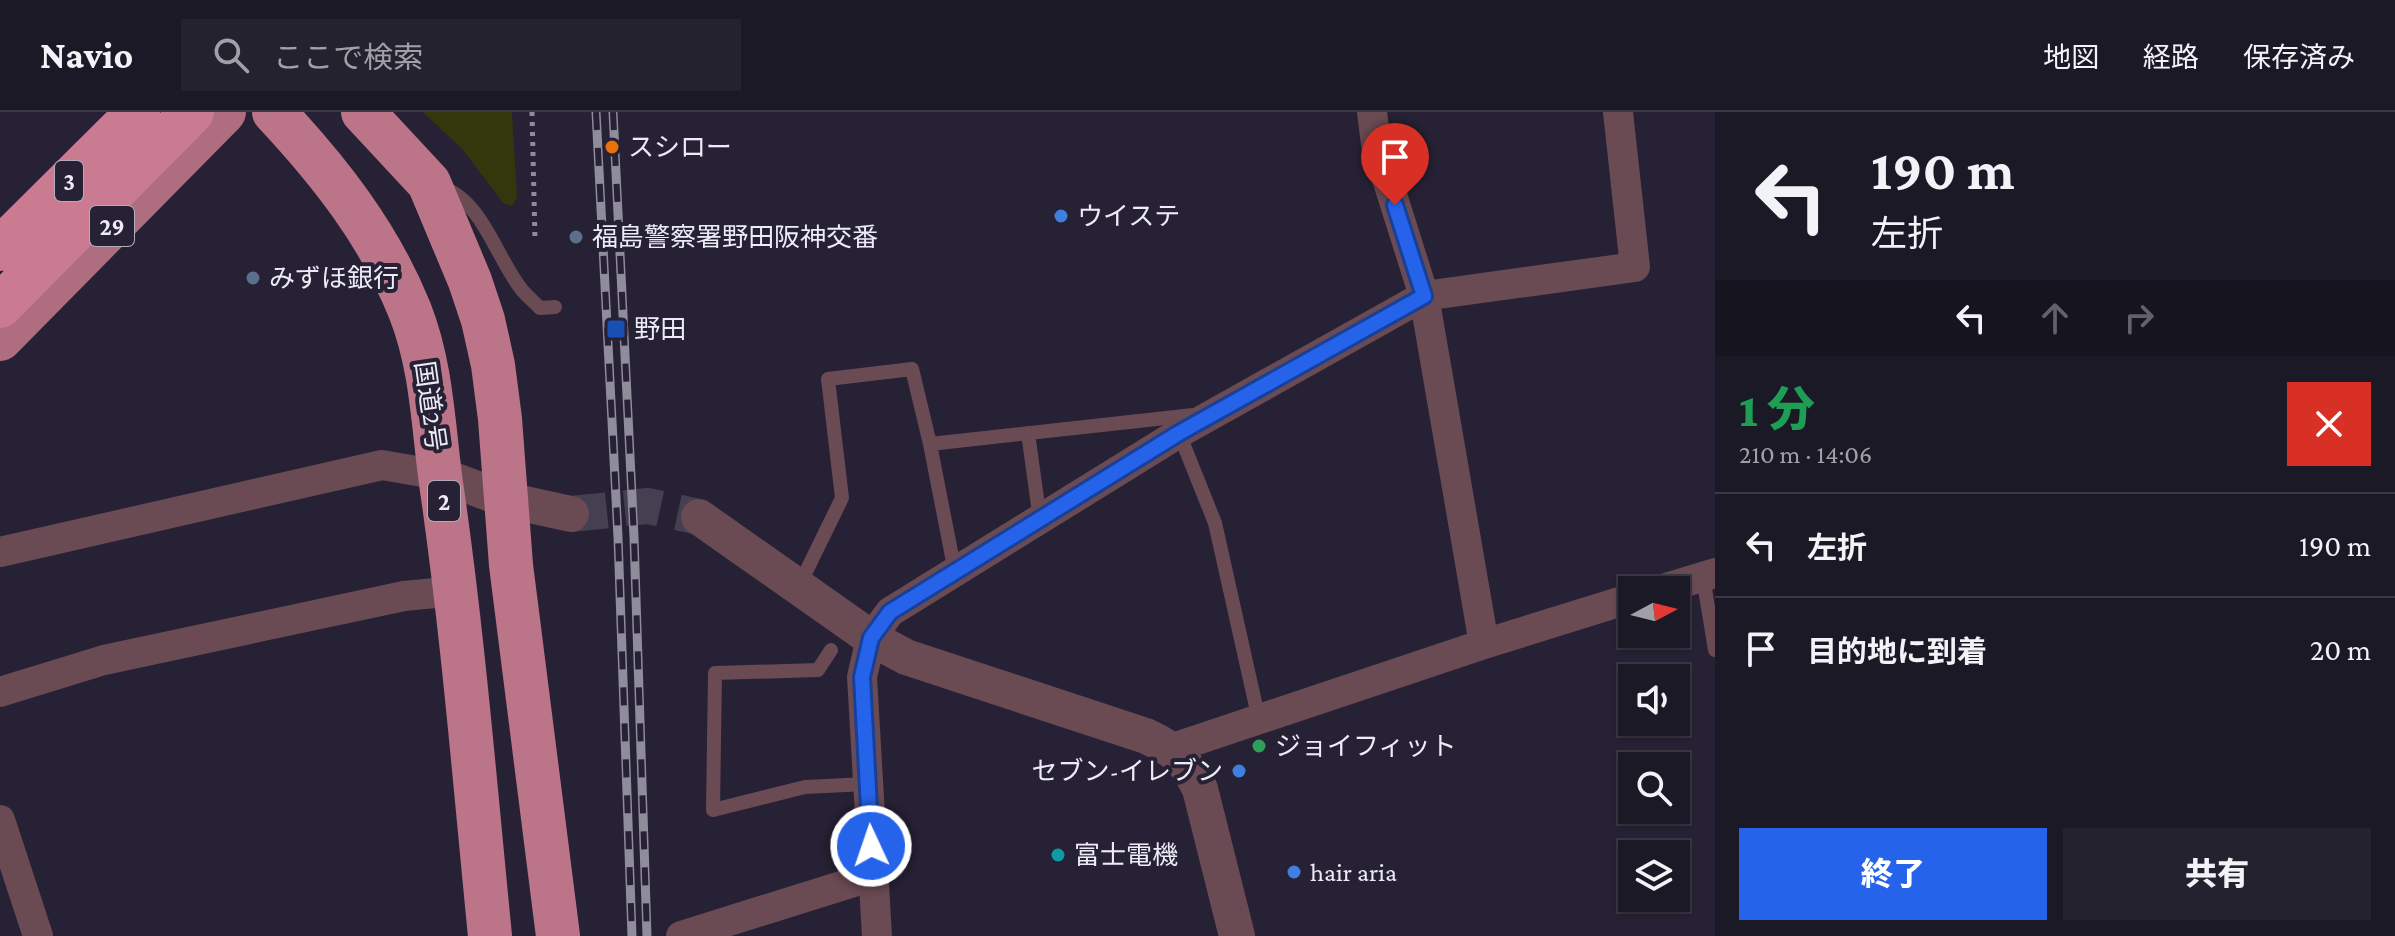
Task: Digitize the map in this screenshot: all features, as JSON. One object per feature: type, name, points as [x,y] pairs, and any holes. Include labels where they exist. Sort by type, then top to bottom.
[{"type":"highway","name":"3","points":[[0,249],[138,112]]},
{"type":"highway","name":"3","points":[[0,306],[192,112]]},
{"type":"highway","name":"国道2号","points":[[274,112],[353,204],[397,282],[416,327],[433,395],[490,936]]},
{"type":"highway","points":[[363,112],[429,183],[483,320],[493,365],[511,565],[558,936]]},
{"type":"main road","points":[[0,235],[124,112]]},
{"type":"main road","name":"29","points":[[0,339],[224,112]]},
{"type":"street","points":[[1372,112],[1376,144],[1424,296],[1484,644]]},
{"type":"street","points":[[877,936],[862,677],[871,638],[890,612],[1179,433],[1424,296],[1635,267],[1618,112]]},
{"type":"street","points":[[0,552],[382,465],[440,475],[507,500],[571,514]]},
{"type":"street","points":[[699,517],[871,638],[906,657],[1146,736],[1173,748],[1190,767],[1200,789],[1237,936]]},
{"type":"street","points":[[0,692],[104,660],[404,596],[456,591]]},
{"type":"street","points":[[1173,748],[1618,602]]},
{"type":"street","points":[[0,820],[38,936]]},
{"type":"street","points":[[681,936],[873,876]]},
{"type":"lane","points":[[429,183],[454,191],[470,206],[521,289],[540,308],[555,307]]},
{"type":"lane","points":[[799,586],[842,498],[828,379],[912,369],[955,572]]},
{"type":"lane","points":[[930,444],[1213,413]]},
{"type":"lane","points":[[1028,433],[1040,521]]},
{"type":"lane","points":[[1179,433],[1215,523],[1259,720]]},
{"type":"lane","points":[[1709,575],[1715,650]]},
{"type":"lane","points":[[831,650],[818,670],[715,673],[713,810],[805,787],[867,784]]},
{"type":"path","points":[[532,112],[535,240]]},
{"type":"green space","points":[[423,112],[512,112],[517,197],[512,206],[504,204],[463,150]]},
{"type":"tunnel","points":[[571,514],[648,506],[699,517]]},
{"type":"railway","points":[[596,112],[618,537],[632,936]]},
{"type":"railway","points":[[613,112],[634,537],[647,936]]},
{"type":"place","name":"スシロー","points":[[612,147]]},
{"type":"place","name":"ウイステ","points":[[1061,216]]},
{"type":"place","name":"福島警察署野田阪神交番","points":[[576,237]]},
{"type":"place","name":"みずほ銀行","points":[[253,278]]},
{"type":"place","name":"野田","points":[[616,329]]},
{"type":"place","name":"ジョイフィット","points":[[1259,746]]},
{"type":"place","name":"セブン-イレブン","points":[[1239,771]]},
{"type":"place","name":"富士電機","points":[[1058,855]]},
{"type":"place","name":"hair aria","points":[[1294,872]]},
{"type":"route","points":[[871,846],[862,677],[871,638],[890,612],[1179,433],[1424,296],[1395,205]]}]
